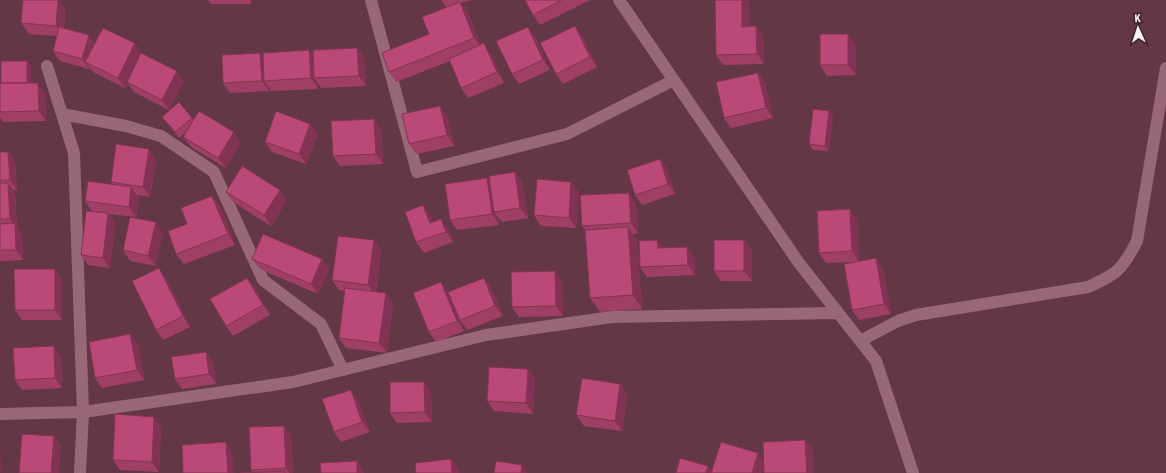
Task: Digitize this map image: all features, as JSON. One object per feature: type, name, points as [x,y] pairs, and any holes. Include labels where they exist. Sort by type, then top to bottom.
[{"type":"street","points":[[370,0],[417,172],[567,134],[674,80]]},
{"type":"street","points":[[619,0],[799,263],[876,361],[913,473]]},
{"type":"street","points":[[47,66],[74,154],[83,412],[80,473]]},
{"type":"street","points":[[860,341],[898,321],[916,315],[1088,287],[1113,276],[1126,262],[1137,241],[1166,68]]},
{"type":"street","points":[[62,114],[126,126],[161,136],[214,172],[264,280],[321,324],[343,370]]},
{"type":"street","points":[[0,414],[83,412],[293,382],[486,335],[612,317],[838,313]]},
{"type":"building","points":[[23,0],[58,0],[56,26],[21,23]]},
{"type":"building","points":[[525,0],[562,0],[533,15]]},
{"type":"building","points":[[715,0],[742,0],[742,27],[756,26],[757,54],[716,55]]},
{"type":"building","points":[[460,2],[474,38],[389,72],[382,53],[429,34],[422,17]]},
{"type":"building","points":[[575,26],[590,57],[556,74],[540,43]]},
{"type":"building","points":[[59,27],[89,35],[82,59],[53,51]]},
{"type":"building","points":[[528,27],[543,60],[512,74],[496,41]]},
{"type":"building","points":[[103,28],[135,43],[118,78],[85,62]]},
{"type":"building","points":[[820,34],[848,34],[848,65],[820,65]]},
{"type":"building","points":[[484,43],[497,72],[461,88],[449,59]]},
{"type":"building","points":[[357,48],[359,76],[314,78],[313,50]]},
{"type":"building","points":[[309,50],[311,78],[264,81],[263,53]]},
{"type":"building","points":[[141,53],[177,71],[162,100],[127,82]]},
{"type":"building","points":[[260,53],[262,81],[223,83],[222,55]]},
{"type":"building","points":[[1,61],[27,61],[27,83],[1,83]]},
{"type":"building","points":[[758,73],[766,108],[724,118],[716,82]]},
{"type":"building","points":[[0,83],[38,83],[39,111],[0,112]]},
{"type":"building","points":[[179,102],[192,118],[175,132],[162,117]]},
{"type":"building","points":[[440,106],[447,135],[409,144],[402,114]]},
{"type":"building","points":[[813,109],[829,111],[825,146],[809,144]]},
{"type":"building","points":[[199,111],[234,132],[218,158],[183,137]]},
{"type":"building","points":[[276,111],[310,124],[299,154],[265,142]]},
{"type":"building","points":[[374,119],[376,154],[333,156],[331,121]]},
{"type":"building","points":[[116,144],[149,149],[143,187],[111,182]]},
{"type":"building","points":[[0,152],[8,152],[10,180],[0,180]]},
{"type":"building","points":[[660,159],[668,184],[635,195],[627,170]]},
{"type":"building","points":[[242,166],[280,190],[264,215],[226,192]]},
{"type":"building","points":[[515,172],[520,208],[494,212],[489,176]]},
{"type":"building","points":[[487,178],[492,214],[450,220],[445,184]]},
{"type":"building","points":[[537,179],[571,182],[569,218],[534,215]]},
{"type":"building","points":[[88,181],[131,187],[129,207],[85,201]]},
{"type":"building","points":[[0,183],[8,183],[10,219],[0,219]]},
{"type":"building","points":[[629,193],[631,223],[582,226],[580,195]]},
{"type":"building","points":[[212,196],[228,234],[176,254],[168,231],[187,224],[181,208]]},
{"type":"building","points":[[423,205],[430,223],[441,219],[446,232],[416,242],[405,212]]},
{"type":"building","points":[[850,209],[852,251],[819,253],[817,211]]},
{"type":"building","points":[[86,211],[108,213],[103,258],[81,255]]},
{"type":"building","points":[[130,217],[156,222],[148,256],[123,250]]},
{"type":"building","points":[[15,223],[16,250],[0,250],[0,224]]},
{"type":"building","points":[[628,227],[633,295],[590,298],[585,230]]},
{"type":"building","points":[[263,234],[322,259],[311,284],[252,259]]},
{"type":"building","points":[[338,236],[374,240],[368,285],[332,280]]},
{"type":"building","points":[[657,240],[658,248],[687,247],[688,265],[640,267],[639,241]]},
{"type":"building","points":[[714,240],[744,240],[744,271],[714,271]]},
{"type":"building","points":[[876,258],[884,304],[852,310],[844,264]]},
{"type":"building","points":[[159,268],[183,316],[156,330],[132,281]]},
{"type":"building","points":[[14,269],[55,269],[55,310],[15,310]]},
{"type":"building","points":[[555,271],[556,306],[512,307],[511,272]]},
{"type":"building","points":[[247,278],[263,305],[226,326],[210,299]]},
{"type":"building","points":[[484,278],[495,306],[460,320],[448,292]]},
{"type":"building","points":[[441,282],[457,321],[429,332],[413,293]]},
{"type":"building","points":[[345,288],[386,293],[379,343],[339,338]]},
{"type":"building","points":[[130,334],[137,370],[95,378],[89,342]]},
{"type":"building","points":[[54,346],[55,378],[15,380],[13,348]]},
{"type":"building","points":[[206,352],[209,374],[175,379],[171,357]]},
{"type":"building","points":[[489,367],[528,369],[526,403],[487,401]]},
{"type":"building","points":[[582,378],[620,384],[615,421],[576,415]]},
{"type":"building","points":[[390,382],[424,382],[425,412],[390,413]]},
{"type":"building","points":[[351,390],[362,422],[334,432],[322,399]]},
{"type":"building","points":[[115,414],[154,417],[152,462],[113,460]]},
{"type":"building","points":[[284,426],[286,468],[251,470],[249,427]]},
{"type":"building","points":[[22,434],[54,436],[51,473],[19,473]]},
{"type":"building","points":[[805,440],[807,473],[764,473],[763,442]]},
{"type":"building","points":[[226,442],[228,473],[183,473],[182,445]]},
{"type":"building","points":[[721,442],[758,453],[752,473],[711,473]]},
{"type":"building","points":[[680,458],[708,466],[706,473],[676,473]]},
{"type":"building","points":[[451,459],[452,473],[416,473],[415,463]]},
{"type":"building","points":[[357,461],[357,473],[321,473],[320,463]]},
{"type":"building","points":[[496,461],[522,465],[521,473],[494,473]]},
{"type":"building","points":[[285,471],[285,473],[240,473]]}]
